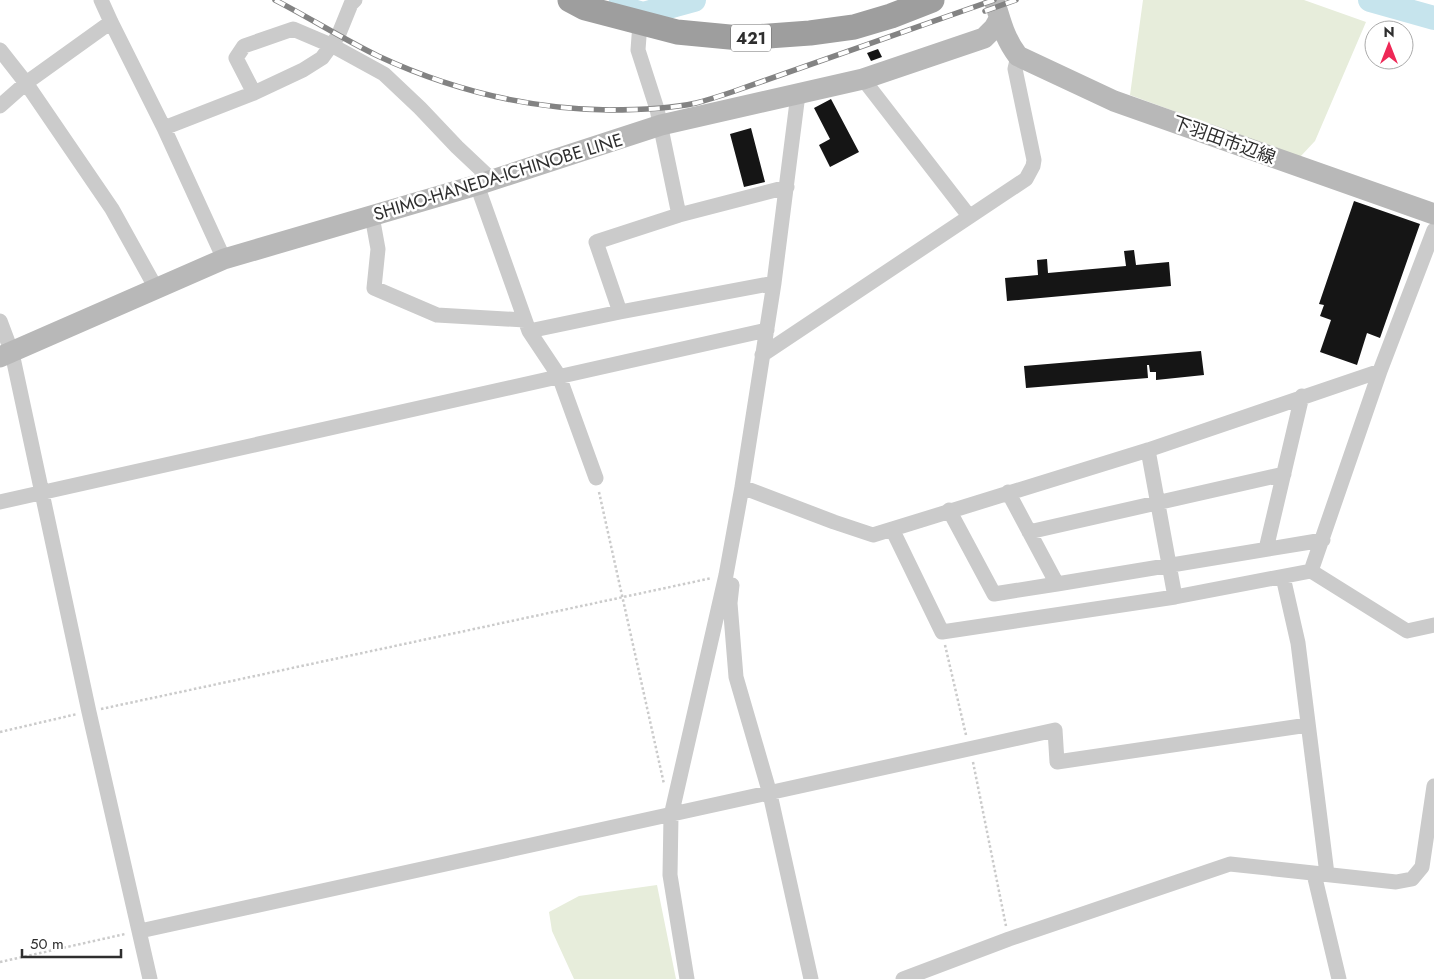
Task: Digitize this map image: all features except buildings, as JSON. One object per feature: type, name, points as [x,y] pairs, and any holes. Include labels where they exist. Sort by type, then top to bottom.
[{"type":"highway","name":"421","points":[[570,0],[585,8],[677,32],[740,38],[810,33],[854,27],[891,16],[932,0]]},
{"type":"main road","name":"SHIMO-HANEDA-ICHINOBE LINE","points":[[6,355],[224,259],[485,182],[661,125],[863,79],[984,38],[994,28],[996,10]]},
{"type":"main road","name":"SHIMO-HANEDA-ICHINOBE LINE","points":[[996,10],[1010,46],[1018,56]]},
{"type":"main road","name":"下羽田市辺線","points":[[966,44],[1018,56],[1114,101],[1434,214]]},
{"type":"street","points":[[101,0],[164,128],[224,259]]},
{"type":"street","points":[[164,128],[254,92],[303,70],[322,58],[332,46],[341,30],[351,4],[355,0]]},
{"type":"street","points":[[0,106],[26,83],[111,22]]},
{"type":"street","points":[[640,23],[638,50],[657,109],[679,214]]},
{"type":"street","points":[[254,92],[236,58],[244,46],[293,29],[332,46],[384,74],[457,147],[485,182],[527,326],[559,376],[596,478]]},
{"type":"street","points":[[0,50],[26,83],[112,209],[157,290]]},
{"type":"street","points":[[762,355],[1026,179],[1034,160],[1015,69],[1018,56]]},
{"type":"street","points":[[863,79],[969,216]]},
{"type":"street","points":[[687,979],[670,875],[671,816],[726,575],[742,487],[774,283],[797,102],[801,92]]},
{"type":"street","points":[[620,312],[596,242],[679,214],[787,187]]},
{"type":"street","points":[[372,216],[378,249],[374,288],[436,315],[527,326],[620,312],[774,283]]},
{"type":"street","points":[[1311,572],[1380,371],[1434,230]]},
{"type":"street","points":[[0,321],[6,355],[41,493],[150,979]]},
{"type":"street","points":[[0,502],[767,330]]},
{"type":"street","points":[[742,487],[873,535],[1148,450],[1380,371]]},
{"type":"street","points":[[1266,549],[1302,396]]},
{"type":"street","points":[[1148,450],[1175,597]]},
{"type":"street","points":[[1029,532],[1284,474]]},
{"type":"street","points":[[1008,492],[1057,584]]},
{"type":"street","points":[[949,510],[994,594],[1322,540]]},
{"type":"street","points":[[892,529],[942,632],[1175,597],[1311,572],[1407,631],[1434,625]]},
{"type":"street","points":[[726,575],[732,583],[730,603],[736,677],[770,794],[811,979]]},
{"type":"street","points":[[1283,577],[1298,643],[1308,725],[1320,874],[1339,979]]},
{"type":"street","points":[[140,931],[671,816],[1054,730],[1057,762],[1308,725]]},
{"type":"street","points":[[903,979],[1009,939],[1230,864],[1396,882],[1412,879],[1422,867],[1434,786]]},
{"type":"path","points":[[596,478],[664,787]]},
{"type":"path","points":[[0,732],[726,575]]},
{"type":"path","points":[[942,632],[970,749],[1009,939]]},
{"type":"path","points":[[0,962],[140,931]]},
{"type":"green space","points":[[1143,0],[1304,0],[1364,21],[1364,27],[1315,141],[1300,157],[1130,95]]},
{"type":"green space","points":[[657,885],[676,979],[574,979],[552,931],[549,912],[579,896]]},
{"type":"waterway","points":[[619,7],[643,14],[694,0]]},
{"type":"waterway","points":[[1370,0],[1434,18]]},
{"type":"railway","points":[[275,0],[378,56],[434,79],[462,88],[520,101],[549,106],[609,110],[664,108],[705,101],[994,0]]},
{"type":"railway","points":[[985,11],[1016,0]]}]
